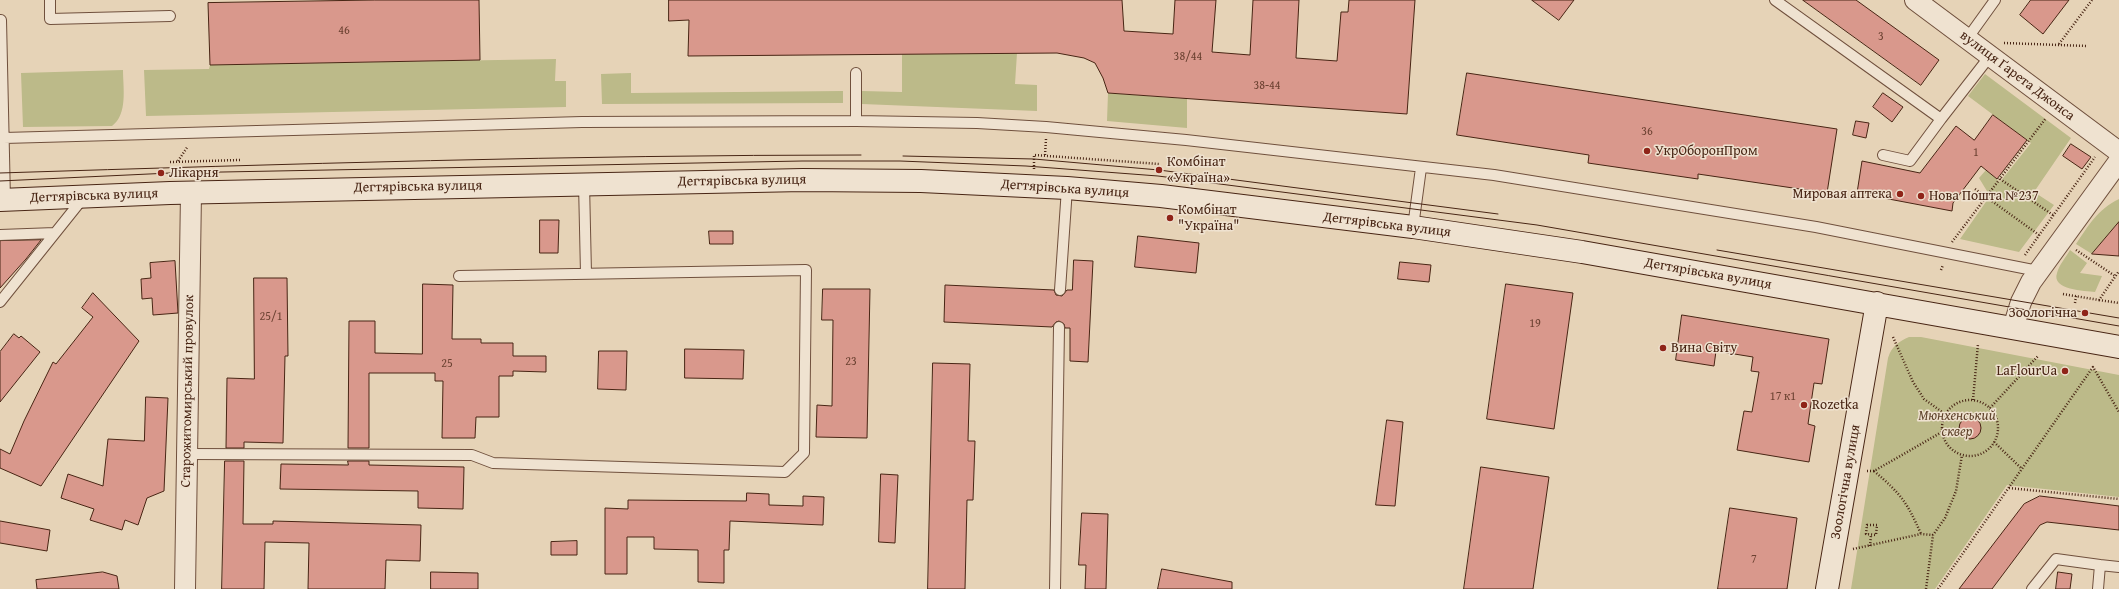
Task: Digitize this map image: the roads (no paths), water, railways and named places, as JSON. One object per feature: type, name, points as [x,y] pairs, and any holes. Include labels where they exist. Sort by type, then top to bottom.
[{"type":"main road","name":"Дегтярівська вулиця","points":[[3,200],[191,193],[584,183],[803,180],[921,181],[1067,188],[1161,196],[1413,227],[1582,252],[2119,347]]},
{"type":"main road","name":"Зоологічна вулиця","points":[[1827,589],[1877,303]]},
{"type":"street","name":"вулиця Ґарета Джонса","points":[[1915,0],[1967,39],[1993,49],[2056,106],[2119,152]]},
{"type":"street","points":[[2013,328],[2021,302],[2038,271],[2119,161]]},
{"type":"street","name":"Старожитомирський провулок","points":[[185,589],[191,193]]},
{"type":"lane","points":[[50,0],[50,19],[170,16]]},
{"type":"lane","points":[[1775,0],[1940,119]]},
{"type":"lane","points":[[1967,39],[1995,0]]},
{"type":"lane","points":[[2,20],[2,124],[4,138],[3,200]]},
{"type":"lane","points":[[1883,155],[1910,161],[1993,49]]},
{"type":"lane","points":[[856,73],[856,121]]},
{"type":"lane","points":[[4,138],[582,122],[856,121],[977,123],[1054,128],[1186,140],[1421,168],[1494,175],[1816,227],[2038,271]]},
{"type":"lane","points":[[1413,227],[1421,168]]},
{"type":"lane","points":[[584,183],[586,274]]},
{"type":"lane","points":[[1060,290],[1067,188]]},
{"type":"lane","points":[[0,302],[84,197]]},
{"type":"lane","points":[[0,235],[55,233]]},
{"type":"lane","points":[[188,454],[472,455],[492,463],[785,472],[804,453],[806,270],[459,276]]},
{"type":"lane","points":[[1055,589],[1059,327]]},
{"type":"lane","points":[[2032,589],[2056,559],[2119,567]]},
{"type":"lane","points":[[2098,589],[2100,565]]},
{"type":"tram line","points":[[0,173],[538,158],[861,155]]},
{"type":"tram line","points":[[903,156],[1034,159],[1159,170],[1498,214]]},
{"type":"tram line","points":[[0,181],[170,173],[802,161],[900,161],[1026,166],[1158,176],[1537,225],[2119,326]]},
{"type":"tram line","points":[[1717,250],[2119,318]]},
{"type":"place","name":"УкрОборонПром","points":[[1647,151]]},
{"type":"place","name":"Комбінат «Україна»","points":[[1159,170]]},
{"type":"place","name":"Лікарня","points":[[161,173]]},
{"type":"place","name":"Мировая аптека","points":[[1900,194]]},
{"type":"place","name":"Нова Пошта №237","points":[[1921,196]]},
{"type":"place","name":"Комбінат \"Україна\"","points":[[1170,218]]},
{"type":"place","name":"Зоологічна","points":[[2085,313]]},
{"type":"place","name":"Вина Світу","points":[[1663,348]]},
{"type":"place","name":"LaFlourUa","points":[[2065,371]]},
{"type":"place","name":"Rozetka","points":[[1804,405]]},
{"type":"park label","name":"Мюнхенський сквер","points":[[1957,424]]}]
